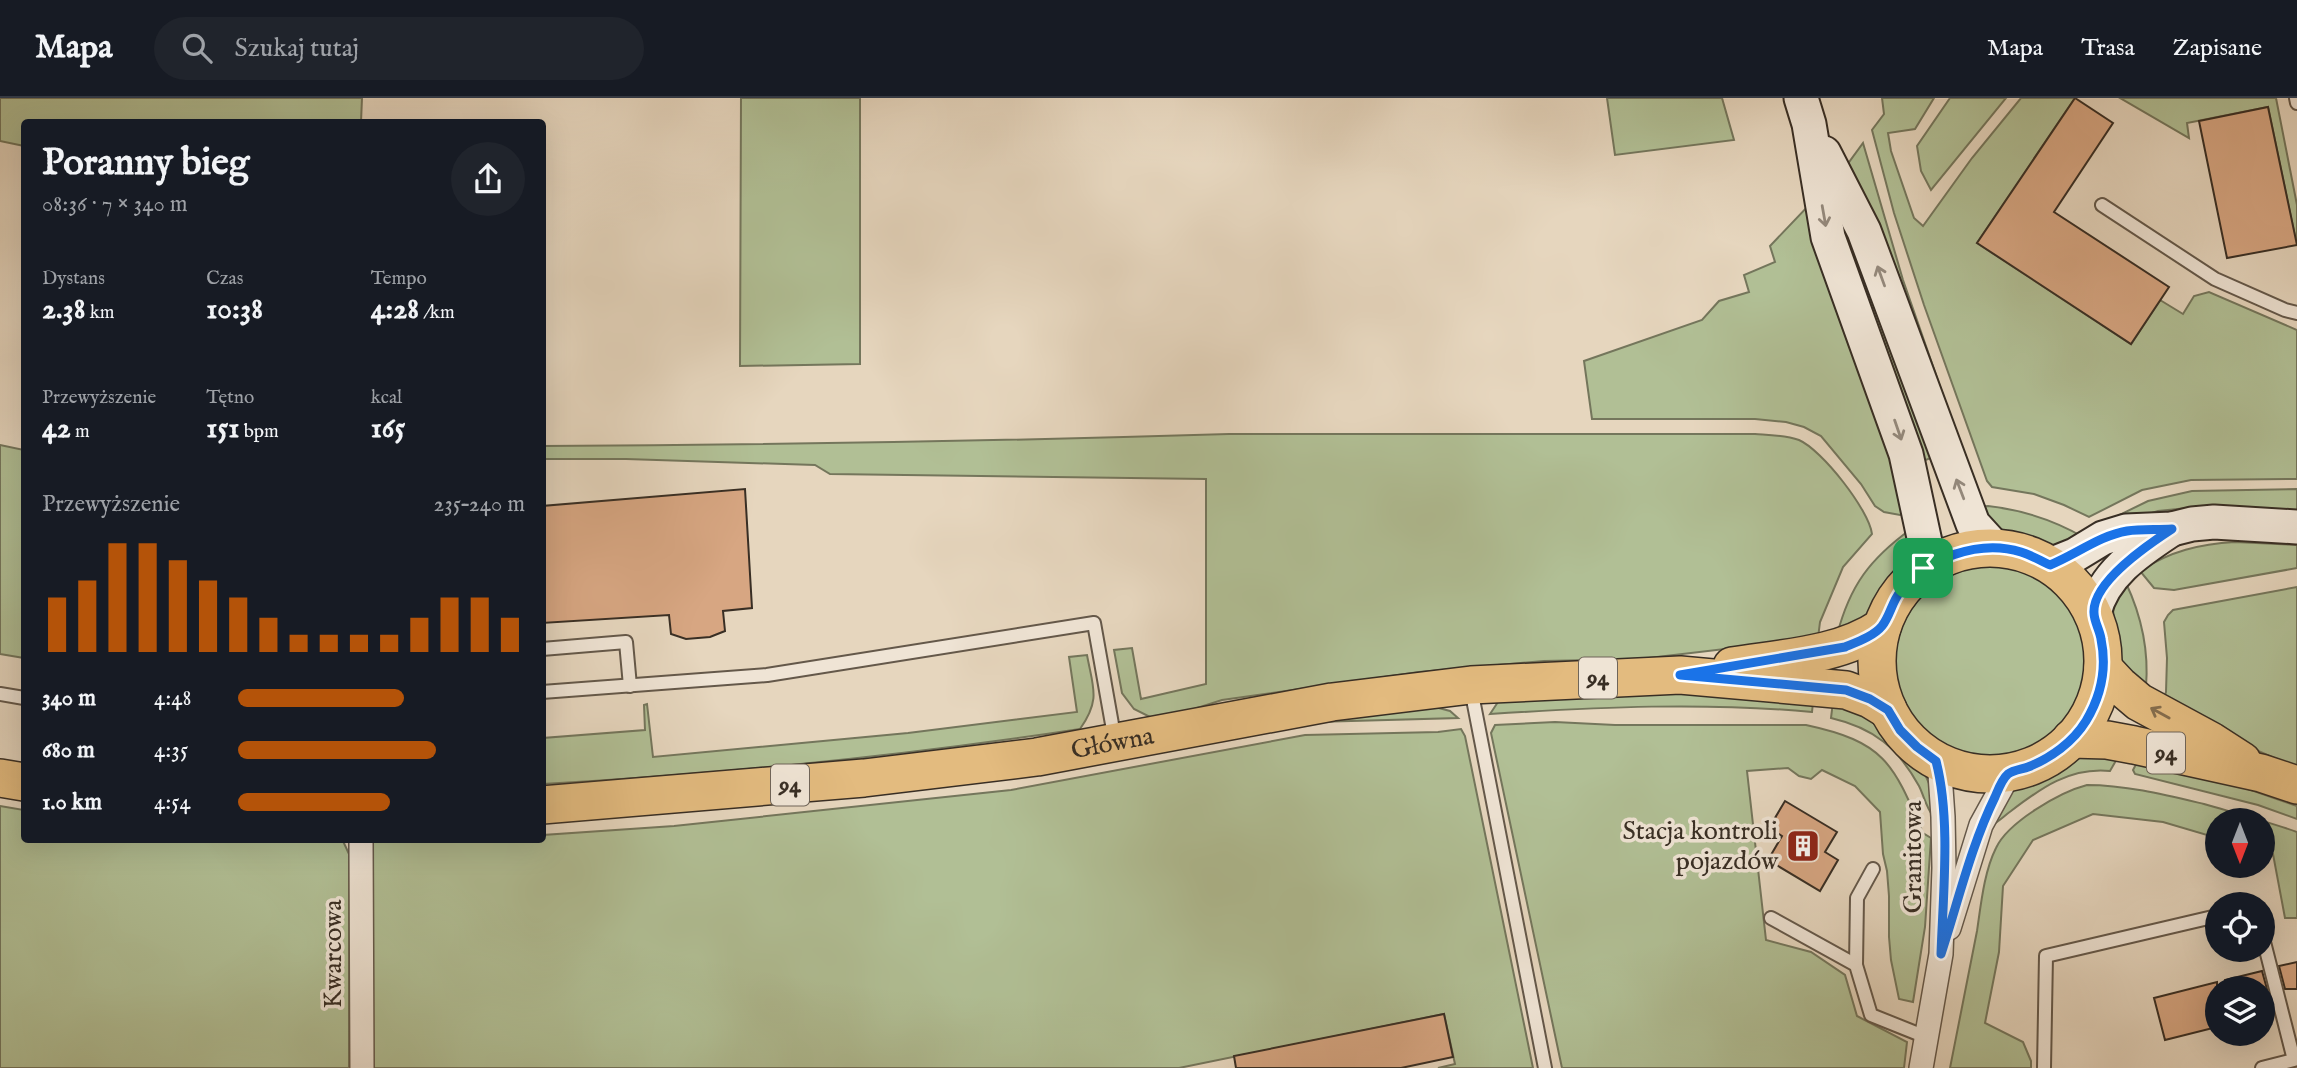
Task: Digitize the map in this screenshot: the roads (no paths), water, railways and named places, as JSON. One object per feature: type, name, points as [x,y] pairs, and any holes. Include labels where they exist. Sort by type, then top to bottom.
[{"type":"main road","points":[[1805,111],[1864,231],[1973,524],[1994,547]]},
{"type":"main road","points":[[1805,111],[1828,237],[1906,454],[1925,542],[1923,568]]},
{"type":"main road","points":[[2050,565],[2075,555],[2103,538],[2126,531],[2172,529],[2214,522],[2297,527]]},
{"type":"main road","points":[[2094,613],[2097,600],[2105,586],[2123,565],[2172,529]]},
{"type":"main road","name":"94","points":[[1994,547],[2020,551],[2050,565],[2074,584],[2094,613],[2103,647],[2104,667],[2100,688],[2084,724],[2052,755],[2009,774],[1981,774],[1936,761],[1900,730],[1880,690],[1877,648],[1882,627],[1900,592],[1923,568],[1971,550],[1994,547]]},
{"type":"main road","name":"Główna","points":[[546,805],[864,778],[1037,757],[1332,702],[1471,685],[1680,675],[1845,647],[1882,627]]},
{"type":"main road","name":"94","points":[[2104,667],[2119,685],[2139,702],[2211,741],[2261,773]]},
{"type":"main road","name":"Główna","points":[[1680,675],[1846,690],[1870,699],[1888,710]]},
{"type":"main road","name":"94","points":[[2071,739],[2107,740],[2261,773],[2297,785]]},
{"type":"main road","points":[[0,778],[21,782]]},
{"type":"street","name":"Granitowa","points":[[1936,761],[1940,774],[1943,817],[1941,954]]},
{"type":"street","name":"Granitowa","points":[[1921,1068],[1941,954],[1981,825],[2009,774]]},
{"type":"street","name":"Kwarcowa","points":[[361,843],[362,1068]]},
{"type":"lane","points":[[2102,205],[2215,279],[2297,313]]},
{"type":"lane","points":[[546,692],[767,675],[1094,623],[1116,743]]},
{"type":"lane","points":[[546,649],[626,642],[630,686]]},
{"type":"lane","points":[[1471,685],[1472,702],[1545,1068]]},
{"type":"lane","points":[[0,694],[21,698]]},
{"type":"lane","points":[[1873,869],[1857,898],[1856,965],[1871,1015],[1926,1037]]},
{"type":"lane","points":[[1771,918],[1856,965]]},
{"type":"lane","points":[[2044,1068],[2046,956],[2205,919]]},
{"type":"lane","points":[[2262,1068],[2294,1060],[2269,962]]},
{"type":"place","name":"Stacja kontroli pojazdów","points":[[1803,846]]}]
